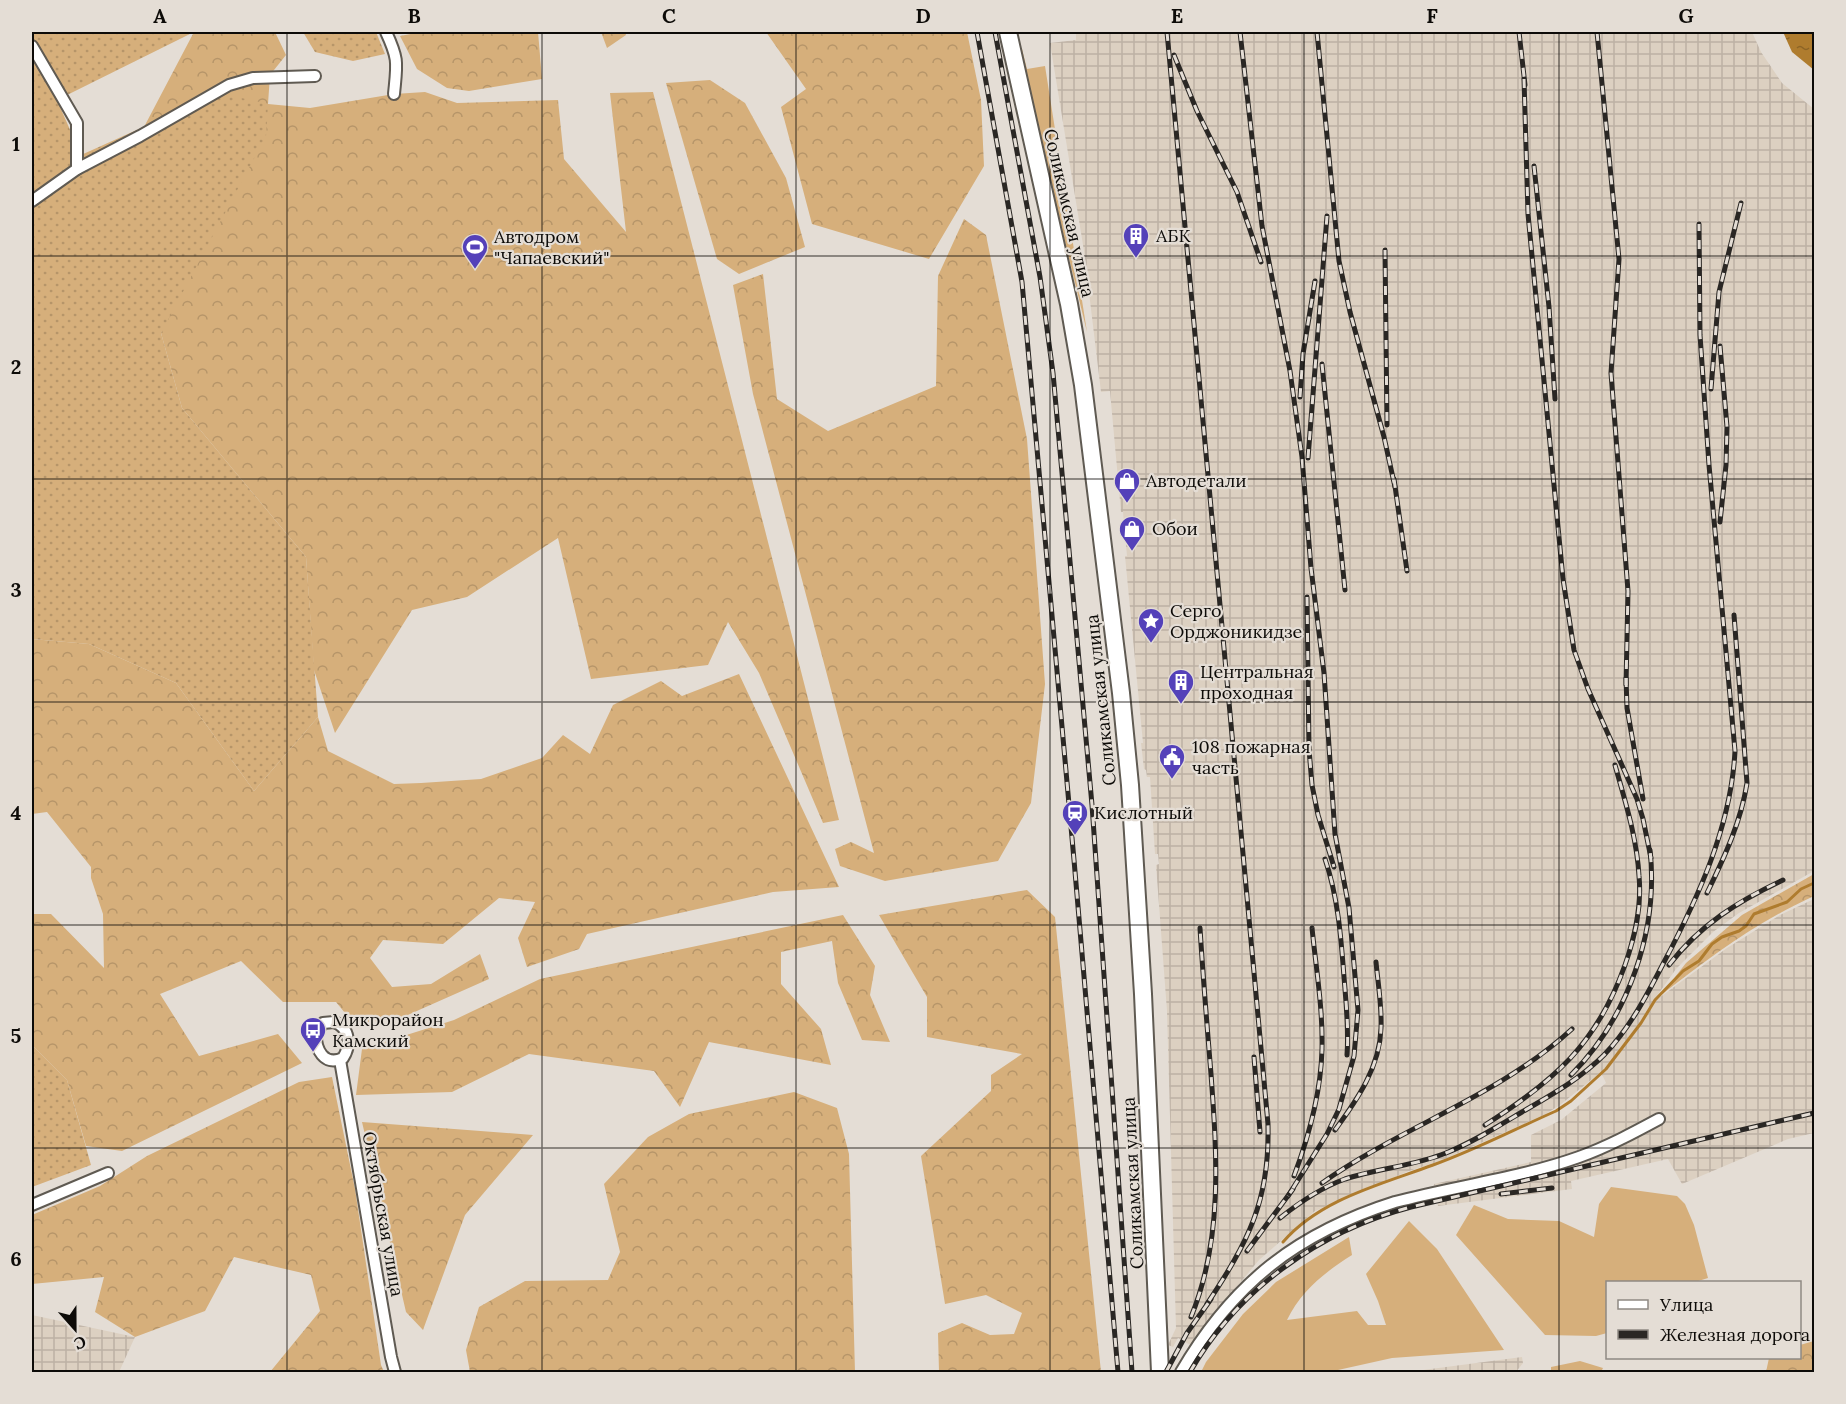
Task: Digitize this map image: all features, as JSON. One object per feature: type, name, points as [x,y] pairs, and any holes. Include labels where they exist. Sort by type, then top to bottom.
[{"type":"main road","name":"Соликамская улица","points":[[1008,32],[1069,304],[1083,385],[1121,693],[1130,785],[1143,994],[1160,1372]]},
{"type":"street","points":[[386,32],[396,55],[394,94]]},
{"type":"street","points":[[32,46],[77,123],[77,169]]},
{"type":"street","points":[[32,201],[77,169],[229,85],[253,78],[315,76]]},
{"type":"street","name":"Октябрьская улица","points":[[340,1060],[395,1372]]},
{"type":"street","points":[[1181,1372],[1204,1336],[1245,1286],[1274,1262],[1329,1228],[1395,1202],[1535,1171],[1581,1156],[1618,1141],[1659,1119]]},
{"type":"street","points":[[32,1205],[108,1173]]},
{"type":"shaded area","points":[[1076,32],[1752,32],[1761,52],[1782,83],[1814,109],[1814,871],[1739,913],[1713,932],[1676,969],[1652,1003],[1727,948],[1780,915],[1814,899],[1814,1133],[1788,1139],[1682,1184],[1668,1159],[1571,1181],[1572,1189],[1438,1206],[1434,1184],[1531,1162],[1531,1135],[1561,1120],[1606,1083],[1601,1072],[1544,1115],[1440,1161],[1409,1171],[1315,1211],[1259,1260],[1198,1333],[1192,1346],[1178,1338],[1173,1347],[1168,1345],[1176,1328],[1167,1011],[1156,865],[1159,864],[1158,854],[1155,854],[1150,777],[1147,777],[1144,769],[1141,743],[1143,743],[1125,556],[1127,556],[1110,391],[1101,392],[1084,251],[1050,43],[1076,40]]},
{"type":"shaded area","points":[[32,1315],[135,1337],[119,1372],[32,1372]]},
{"type":"shaded area","points":[[1522,1357],[1523,1363],[1516,1372],[1408,1372]]},
{"type":"green space","points":[[32,32],[194,32],[57,100],[81,155],[219,93],[268,104],[266,136],[161,333],[182,408],[306,557],[318,717],[254,791],[176,683],[89,644],[32,639]]},
{"type":"green space","points":[[194,32],[275,32],[286,55],[270,75],[268,104],[310,108],[394,94],[425,92],[457,103],[558,100],[564,159],[626,232],[610,93],[653,92],[839,820],[823,823],[759,673],[728,622],[708,665],[591,679],[558,538],[467,597],[412,610],[335,733],[314,670],[306,557],[182,408],[161,333],[219,93],[144,127]]},
{"type":"green space","points":[[303,32],[376,32],[385,54],[353,61],[315,52]]},
{"type":"green space","points":[[421,32],[538,32],[542,79],[469,91],[447,88],[417,69],[400,36]]},
{"type":"green space","points":[[601,32],[625,32],[626,35],[607,48]]},
{"type":"green space","points":[[766,32],[967,32],[981,100],[984,166],[929,259],[812,224],[781,107],[806,89]]},
{"type":"green space","points":[[1018,49],[1022,49],[1027,69],[1045,66],[1087,332]]},
{"type":"green space","points":[[710,80],[745,103],[786,178],[805,247],[739,274],[717,259],[666,83]]},
{"type":"green space","points":[[964,219],[986,235],[1027,439],[1045,684],[1031,803],[998,861],[885,881],[840,866],[835,849],[851,842],[874,853],[753,394],[733,285],[763,274],[777,399],[828,431],[936,386],[938,276]]},
{"type":"green space","points":[[32,639],[89,644],[176,683],[254,791],[318,717],[328,751],[394,784],[481,779],[542,758],[563,735],[590,754],[613,705],[661,681],[682,696],[739,674],[839,887],[773,892],[587,934],[579,949],[527,967],[518,938],[535,902],[499,898],[443,944],[383,940],[370,958],[392,987],[431,984],[480,954],[489,979],[401,1018],[354,1024],[336,1002],[283,1002],[241,961],[160,994],[199,1056],[278,1034],[302,1063],[122,1151],[86,1146],[67,1080],[32,1045],[32,914],[51,914],[104,968],[103,914],[91,878],[91,867],[47,812],[32,814]]},
{"type":"green space","points":[[1814,874],[1814,896],[1753,929],[1661,995],[1686,963],[1742,915]]},
{"type":"green space","points":[[1027,890],[1055,917],[1101,1372],[939,1372],[938,1333],[962,1323],[990,1335],[1014,1334],[1022,1313],[986,1295],[945,1304],[921,1156],[991,1091],[991,1075],[1022,1054],[927,1037],[927,997],[879,915]]},
{"type":"green space","points":[[843,915],[875,966],[870,995],[890,1042],[862,1040],[838,983],[832,941],[781,952],[781,984],[821,1029],[831,1065],[709,1042],[680,1107],[654,1071],[529,1054],[452,1092],[356,1095],[362,1049],[454,1020],[540,979]]},
{"type":"green space","points":[[32,1045],[67,1080],[91,1165],[32,1187]]},
{"type":"green space","points":[[332,1077],[355,1189],[381,1365],[384,1372],[270,1372],[320,1311],[311,1275],[234,1257],[205,1311],[135,1337],[95,1312],[104,1277],[32,1284],[32,1215],[100,1186],[147,1156],[299,1082]]},
{"type":"green space","points":[[794,1092],[837,1108],[849,1154],[855,1372],[470,1372],[466,1350],[479,1307],[525,1281],[608,1280],[620,1252],[604,1184],[648,1137],[689,1114]]},
{"type":"green space","points":[[362,1122],[533,1135],[465,1215],[423,1330],[406,1312]]},
{"type":"green space","points":[[1611,1187],[1677,1196],[1685,1204],[1694,1225],[1708,1278],[1698,1281],[1606,1281],[1606,1333],[1596,1336],[1545,1335],[1456,1235],[1474,1205],[1508,1219],[1559,1221],[1594,1237],[1599,1204]]},
{"type":"green space","points":[[1409,1221],[1437,1249],[1504,1350],[1392,1358],[1329,1372],[1201,1372],[1206,1362],[1243,1314],[1276,1282],[1349,1237],[1352,1255],[1332,1268],[1307,1291],[1287,1320],[1357,1311],[1368,1325],[1386,1325],[1366,1274]]},
{"type":"green space","points":[[1814,1341],[1814,1372],[1766,1372],[1769,1359],[1801,1359],[1801,1345]]},
{"type":"green space","points":[[1580,1361],[1603,1368],[1601,1372],[1551,1372],[1551,1367]]},
{"type":"water","points":[[1783,32],[1814,32],[1814,70],[1792,52]]},
{"type":"waterway","points":[[1283,1242],[1315,1214],[1353,1194],[1464,1153],[1556,1111],[1571,1101],[1606,1069],[1641,1023],[1655,1000],[1683,971],[1699,961],[1712,944],[1722,937],[1739,931],[1746,926],[1754,914],[1787,902],[1801,889],[1814,883]]},
{"type":"railway","points":[[977,32],[1022,282],[1118,1372]]},
{"type":"railway","points":[[995,32],[1040,277],[1053,373],[1092,805],[1132,1372]]},
{"type":"railway","points":[[1167,32],[1268,1124],[1265,1176],[1254,1220],[1234,1261],[1207,1304]]},
{"type":"railway","points":[[1240,32],[1262,226],[1290,371],[1302,457],[1311,568],[1324,673],[1335,834],[1349,908],[1358,1010],[1354,1056],[1339,1109],[1327,1134],[1288,1196]]},
{"type":"railway","points":[[1317,32],[1339,261],[1395,487]]},
{"type":"railway","points":[[1519,32],[1525,85]]},
{"type":"railway","points":[[1597,32],[1619,259],[1611,373],[1628,591],[1626,685]]},
{"type":"railway","points":[[1174,55],[1197,111],[1237,192],[1261,262]]},
{"type":"railway","points":[[1524,79],[1528,214],[1563,579],[1574,650],[1588,689],[1637,799],[1651,858]]},
{"type":"railway","points":[[1534,166],[1549,307],[1555,399]]},
{"type":"railway","points":[[1711,389],[1719,292],[1741,203]]},
{"type":"railway","points":[[1308,458],[1327,216]]},
{"type":"railway","points":[[1280,1218],[1311,1196],[1345,1179],[1434,1157],[1466,1144],[1554,1093],[1585,1072],[1613,1045],[1636,1012],[1676,939],[1700,888],[1711,861],[1727,807],[1735,751],[1709,465],[1700,335],[1699,224]]},
{"type":"railway","points":[[1385,250],[1387,425]]},
{"type":"railway","points":[[1300,397],[1303,354],[1315,281]]},
{"type":"railway","points":[[1720,346],[1727,427],[1720,522]]},
{"type":"railway","points":[[1322,364],[1345,590]]},
{"type":"railway","points":[[1394,479],[1407,571]]},
{"type":"railway","points":[[1307,597],[1309,749],[1312,785],[1318,815],[1334,867]]},
{"type":"railway","points":[[1707,893],[1736,826],[1747,783],[1734,615]]},
{"type":"railway","points":[[1626,678],[1627,708],[1643,799]]},
{"type":"railway","points":[[1485,1125],[1532,1093],[1552,1076],[1587,1039],[1614,993],[1625,965],[1637,921],[1640,888],[1633,834],[1615,765]]},
{"type":"railway","points":[[1571,1075],[1609,1027],[1635,971],[1644,941],[1649,911],[1652,880],[1650,850]]},
{"type":"railway","points":[[1325,859],[1336,902],[1340,932],[1347,1016],[1347,1055]]},
{"type":"railway","points":[[1669,965],[1694,938],[1721,915],[1783,880]]},
{"type":"railway","points":[[1191,1317],[1208,1258],[1213,1227],[1216,1166],[1200,928]]},
{"type":"railway","points":[[1294,1176],[1313,1114],[1321,1065],[1321,1019],[1312,928]]},
{"type":"railway","points":[[1335,1130],[1366,1082],[1380,1042],[1381,1020],[1376,962]]},
{"type":"railway","points":[[1322,1183],[1385,1144],[1514,1073],[1544,1053],[1572,1029]]},
{"type":"railway","points":[[1254,1057],[1260,1132]]},
{"type":"railway","points":[[1190,1372],[1232,1315],[1257,1290],[1284,1267],[1344,1231],[1411,1207],[1814,1113]]},
{"type":"railway","points":[[1501,1194],[1552,1188]]},
{"type":"railway","points":[[1247,1251],[1293,1189]]},
{"type":"railway","points":[[1166,1372],[1187,1333],[1211,1299]]},
{"type":"place","name":"АБК","points":[[1136,259]]},
{"type":"place","name":"Автодром \"Чапаевский\"","points":[[475,270]]},
{"type":"place","name":"Автодетали","points":[[1127,504]]},
{"type":"place","name":"Обои","points":[[1132,552]]},
{"type":"place","name":"Серго Орджоникидзе","points":[[1151,644]]},
{"type":"place","name":"Центральная проходная","points":[[1181,705]]},
{"type":"place","name":"108 пожарная часть","points":[[1172,780]]},
{"type":"place","name":"Кислотный","points":[[1075,836]]},
{"type":"place","name":"Микрорайон Камский","points":[[313,1053]]}]
